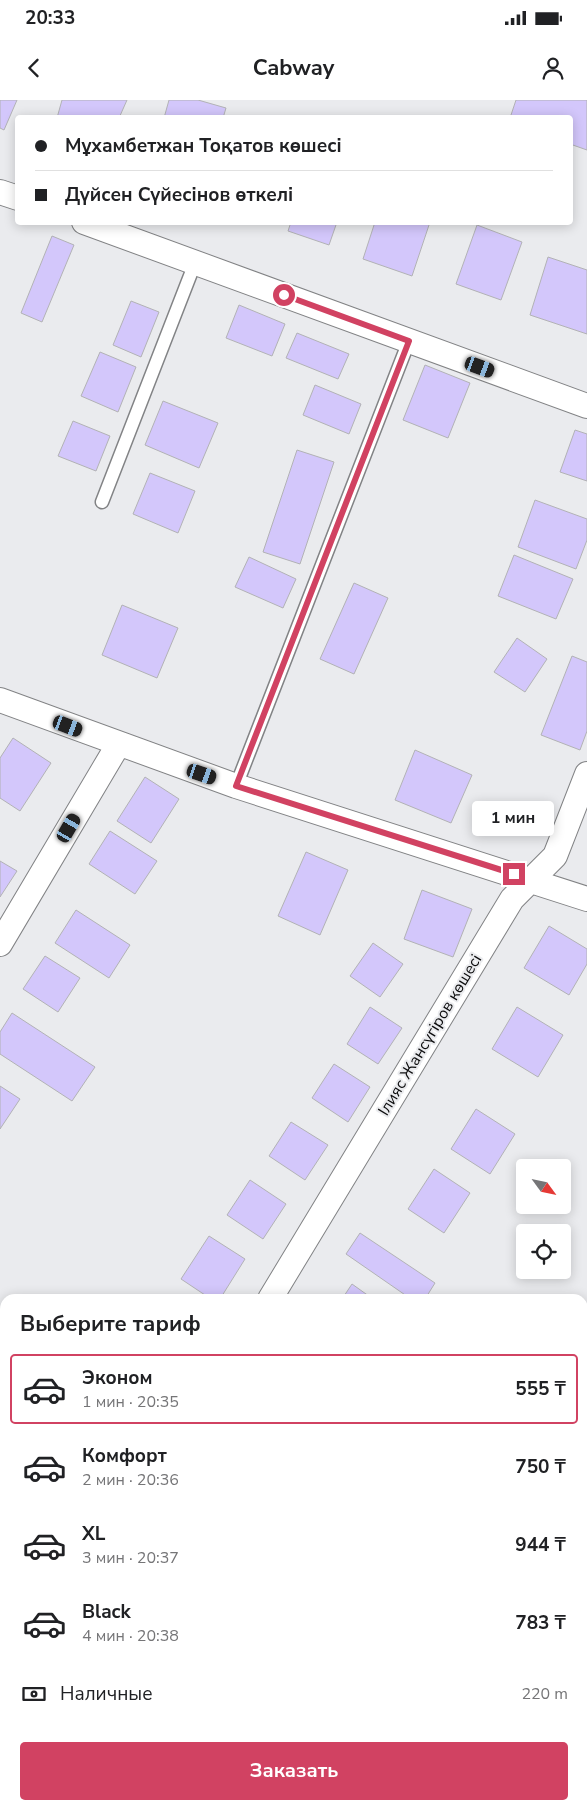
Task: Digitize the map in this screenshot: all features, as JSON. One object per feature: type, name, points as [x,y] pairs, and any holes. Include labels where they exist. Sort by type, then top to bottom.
[{"type":"street","points":[[0,192],[15,197]]},
{"type":"street","points":[[92,225],[587,406]]},
{"type":"street","points":[[0,700],[118,745],[236,786],[533,880],[587,899]]},
{"type":"street","points":[[0,944],[118,745]]},
{"type":"street","name":"Ілияс Жансүгіров көшесі","points":[[273,1294],[512,899],[556,856],[587,774]]},
{"type":"lane","points":[[102,502],[195,263]]},
{"type":"lane","points":[[236,786],[409,341]]},
{"type":"building","points":[[0,100],[17,100],[4,130],[0,128]]},
{"type":"building","points":[[62,100],[127,100],[120,115],[58,115]]},
{"type":"building","points":[[169,100],[198,100],[226,108],[224,115],[165,115]]},
{"type":"building","points":[[516,100],[587,100],[587,150],[573,145],[573,115],[511,115]]},
{"type":"building","points":[[290,225],[336,225],[329,245],[288,231]]},
{"type":"building","points":[[374,225],[429,225],[412,276],[363,259]]},
{"type":"building","points":[[477,225],[522,242],[501,300],[456,284]]},
{"type":"building","points":[[52,236],[74,245],[42,322],[21,313]]},
{"type":"building","points":[[548,257],[587,270],[587,334],[530,315]]},
{"type":"building","points":[[131,301],[159,312],[141,357],[113,345]]},
{"type":"building","points":[[239,305],[285,324],[272,356],[226,338]]},
{"type":"building","points":[[297,333],[349,354],[338,379],[286,358]]},
{"type":"building","points":[[100,352],[136,367],[118,412],[81,396]]},
{"type":"building","points":[[425,365],[470,383],[448,438],[403,420]]},
{"type":"building","points":[[315,385],[361,404],[349,434],[303,415]]},
{"type":"building","points":[[163,401],[218,423],[199,468],[145,445]]},
{"type":"building","points":[[73,421],[110,436],[96,471],[58,456]]},
{"type":"building","points":[[575,430],[587,434],[587,481],[560,472]]},
{"type":"building","points":[[297,450],[334,462],[300,564],[263,552]]},
{"type":"building","points":[[150,473],[195,491],[178,533],[133,514]]},
{"type":"building","points":[[535,500],[587,519],[587,540],[576,569],[518,547]]},
{"type":"building","points":[[514,555],[573,579],[556,619],[498,596]]},
{"type":"building","points":[[249,557],[296,579],[283,608],[235,587]]},
{"type":"building","points":[[354,583],[388,598],[354,674],[320,659]]},
{"type":"building","points":[[122,605],[178,628],[157,678],[102,655]]},
{"type":"building","points":[[517,638],[547,659],[525,692],[494,672]]},
{"type":"building","points":[[572,656],[587,662],[587,731],[580,750],[541,735]]},
{"type":"building","points":[[13,738],[51,763],[20,811],[0,798],[0,758]]},
{"type":"building","points":[[415,750],[472,775],[451,823],[395,800]]},
{"type":"building","points":[[145,777],[179,799],[151,843],[117,821]]},
{"type":"building","points":[[110,831],[157,861],[135,894],[89,864]]},
{"type":"building","points":[[306,852],[348,870],[320,935],[278,916]]},
{"type":"building","points":[[0,861],[17,871],[0,897]]},
{"type":"building","points":[[422,890],[472,909],[453,957],[404,939]]},
{"type":"building","points":[[76,910],[130,945],[109,978],[55,943]]},
{"type":"building","points":[[549,926],[587,949],[587,964],[569,995],[524,968]]},
{"type":"building","points":[[373,943],[403,964],[380,997],[350,976]]},
{"type":"building","points":[[45,956],[80,978],[58,1012],[23,989]]},
{"type":"building","points":[[370,1007],[402,1028],[378,1064],[347,1044]]},
{"type":"building","points":[[517,1007],[563,1035],[538,1077],[492,1049]]},
{"type":"building","points":[[12,1013],[95,1067],[72,1101],[0,1054],[0,1032]]},
{"type":"building","points":[[334,1064],[370,1087],[348,1122],[312,1098]]},
{"type":"building","points":[[0,1086],[20,1099],[0,1129]]},
{"type":"building","points":[[476,1109],[515,1134],[490,1174],[451,1149]]},
{"type":"building","points":[[291,1122],[328,1145],[305,1180],[269,1156]]},
{"type":"building","points":[[434,1169],[470,1193],[444,1233],[408,1209]]},
{"type":"building","points":[[250,1180],[286,1204],[263,1239],[227,1215]]},
{"type":"building","points":[[360,1233],[435,1283],[428,1294],[404,1294],[346,1254]]},
{"type":"building","points":[[209,1236],[245,1259],[223,1294],[204,1294],[181,1279]]},
{"type":"building","points":[[352,1284],[366,1294],[345,1294]]},
{"type":"route","points":[[284,295],[409,341],[236,786],[514,874]]}]
